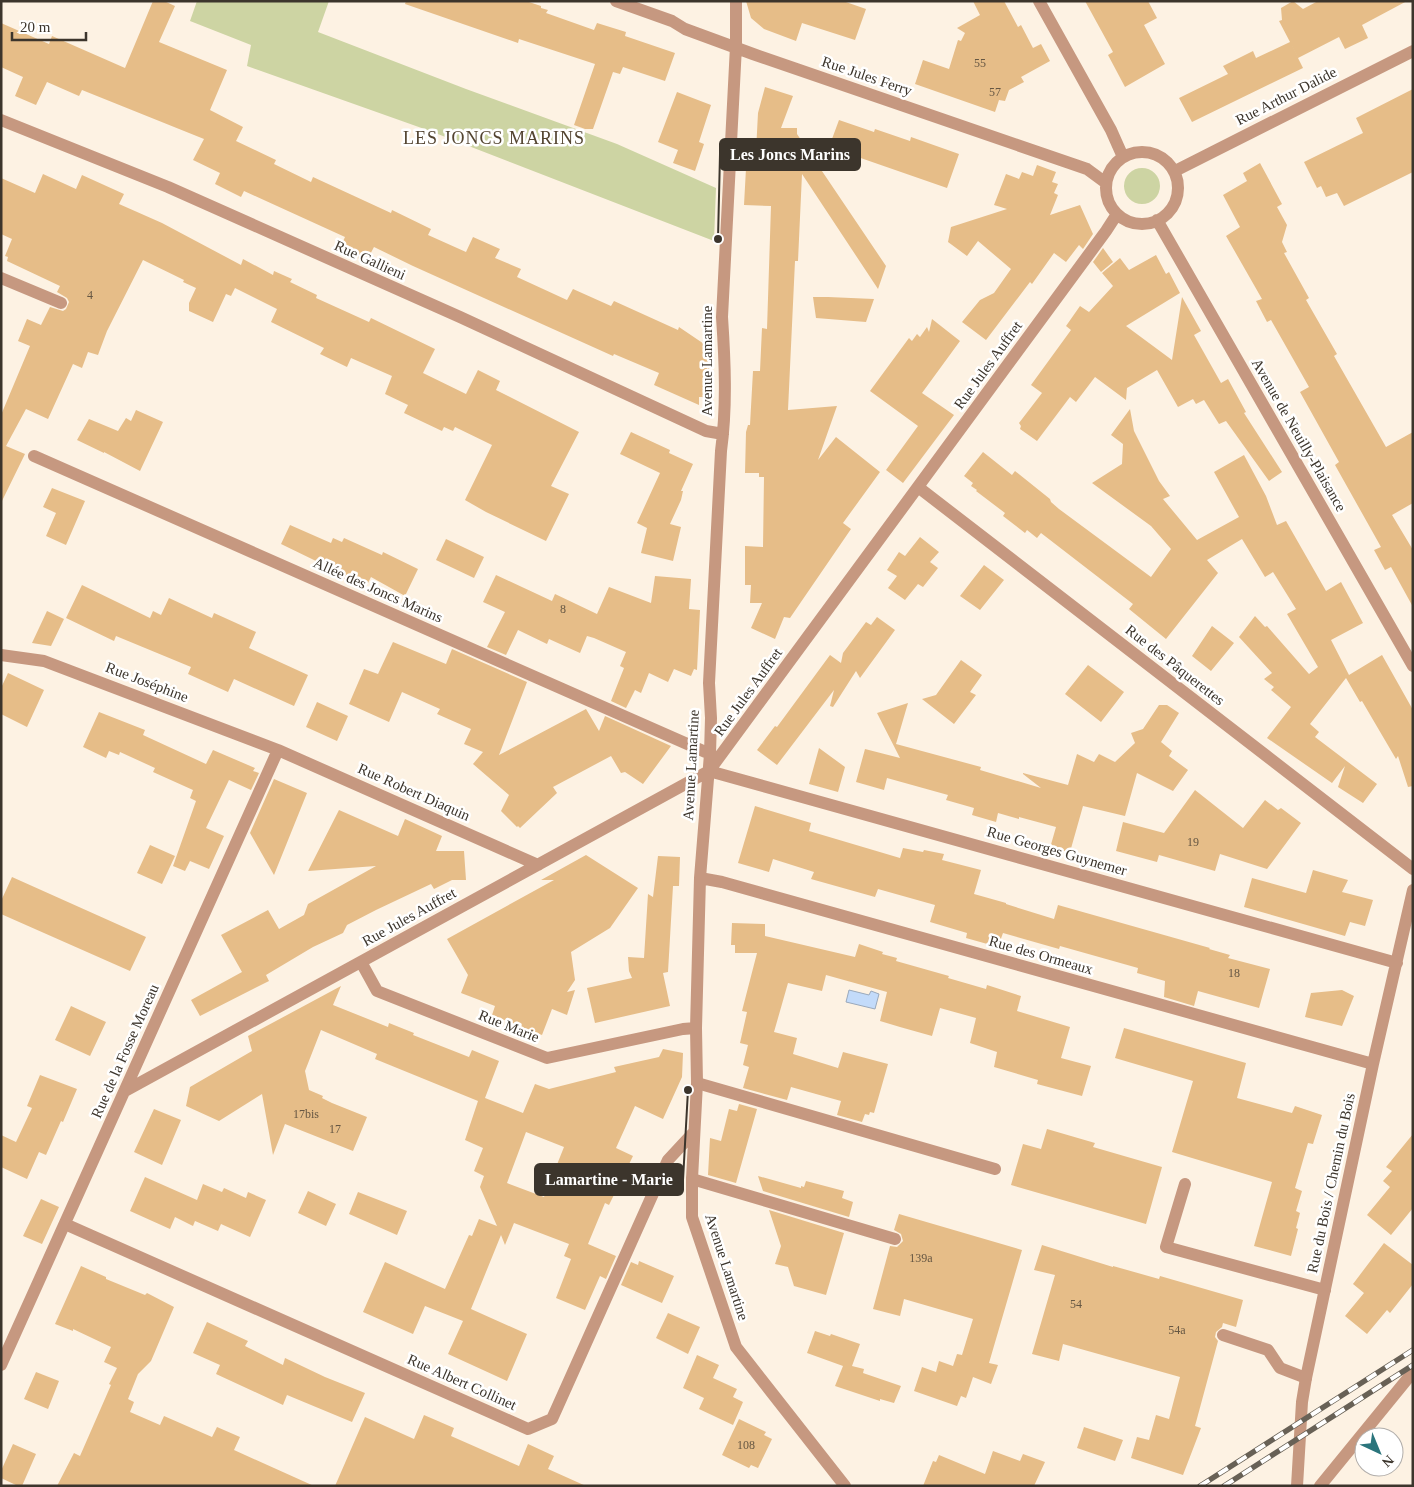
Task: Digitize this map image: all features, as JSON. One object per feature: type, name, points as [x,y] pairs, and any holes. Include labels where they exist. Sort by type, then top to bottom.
[{"type":"street","name":"Rue Jules Ferry","points":[[616,1],[672,21],[685,29],[1087,169],[1106,183]]},
{"type":"street","name":"Avenue Lamartine","points":[[736,1],[736,46],[722,317],[725,349],[723,434],[709,673],[710,754],[700,878],[696,1028],[697,1083],[692,1217],[736,1347],[845,1486]]},
{"type":"street","points":[[1039,1],[1123,156]]},
{"type":"street","name":"Rue Arthur Dalide","points":[[1174,172],[1413,51]]},
{"type":"street","name":"Rue Gallieni","points":[[1,120],[168,187],[706,431],[723,434]]},
{"type":"street","points":[[1138,152],[1154,154],[1163,158],[1174,172],[1178,185],[1177,196],[1173,206],[1157,220],[1147,224],[1126,220],[1117,214],[1108,200],[1106,183],[1109,172],[1123,156],[1138,152]]},
{"type":"street","name":"Rue Jules Auffret","points":[[125,1091],[709,771],[1117,214]]},
{"type":"street","name":"Avenue de Neuilly-Plaisance","points":[[1157,220],[1413,666]]},
{"type":"street","points":[[1,278],[61,303]]},
{"type":"street","name":"Allée des Joncs Marins","points":[[34,456],[710,754]]},
{"type":"street","name":"Rue des Pâquerettes","points":[[918,487],[1413,869]]},
{"type":"street","name":"Rue Joséphine","points":[[1,656],[44,662],[278,750]]},
{"type":"street","name":"Rue Robert Diaquin","points":[[278,750],[538,864]]},
{"type":"street","name":"Rue de la Fosse Moreau","points":[[1,1365],[278,750]]},
{"type":"street","name":"Rue Georges Guynemer","points":[[709,771],[1396,963]]},
{"type":"street","name":"Rue des Ormeaux","points":[[700,878],[731,885],[1373,1064]]},
{"type":"street","name":"Rue du Bois / Chemin du Bois","points":[[1297,1486],[1302,1402],[1306,1378],[1373,1064],[1413,890]]},
{"type":"street","name":"Rue Marie","points":[[361,962],[377,991],[547,1058],[682,1029],[696,1028]]},
{"type":"street","points":[[697,1083],[995,1169]]},
{"type":"street","name":"Rue Albert Collinet","points":[[65,1224],[528,1429],[552,1419],[668,1160],[694,1132]]},
{"type":"street","points":[[692,1180],[895,1239]]},
{"type":"street","points":[[1185,1184],[1166,1247],[1325,1290]]},
{"type":"street","points":[[1223,1335],[1268,1350],[1280,1368],[1306,1378]]},
{"type":"street","points":[[1320,1486],[1413,1372]]},
{"type":"green space","points":[[197,1],[329,1],[318,32],[617,144],[716,188],[714,241],[430,131],[247,66],[251,45],[190,21]]},
{"type":"green space","points":[[1142,168],[1149,169],[1155,173],[1159,179],[1159,193],[1155,199],[1149,203],[1142,204],[1135,203],[1129,199],[1125,193],[1124,186],[1125,179],[1129,173],[1135,169]]},
{"type":"water","points":[[849,990],[869,995],[871,991],[879,994],[875,1009],[846,1002]]},
{"type":"building","points":[[153,1],[164,1],[175,6],[159,42],[227,70],[210,110],[243,127],[236,141],[276,160],[274,164],[311,182],[313,177],[391,213],[392,210],[431,229],[428,235],[466,252],[473,237],[500,249],[495,258],[521,269],[517,277],[567,300],[573,289],[611,306],[614,301],[678,330],[679,327],[710,348],[706,397],[699,397],[699,405],[654,385],[659,373],[614,354],[613,356],[374,247],[366,262],[339,250],[345,237],[244,191],[241,197],[215,184],[220,173],[193,160],[204,139],[82,90],[79,96],[47,82],[36,105],[15,96],[23,77],[1,67],[1,23],[49,44],[52,36],[125,68]]},
{"type":"building","points":[[406,1],[526,1],[548,10],[546,13],[594,30],[597,23],[626,32],[625,36],[675,53],[665,81],[623,67],[620,74],[613,72],[593,129],[585,129],[574,125],[595,64],[519,39],[518,43],[405,4]]},
{"type":"building","points":[[746,1],[843,1],[866,9],[855,40],[802,23],[796,41],[764,29],[751,18]]},
{"type":"building","points":[[973,1],[1004,1],[1018,27],[1021,25],[1033,48],[1041,44],[1050,61],[1021,77],[1024,82],[1009,90],[1005,101],[999,100],[995,112],[915,84],[923,60],[949,69],[958,40],[961,41],[965,33],[957,28],[980,15]]},
{"type":"building","points":[[1085,1],[1148,1],[1157,18],[1144,25],[1165,64],[1125,87],[1108,55],[1113,52]]},
{"type":"building","points":[[1293,1],[1303,9],[1318,1],[1407,1],[1362,25],[1368,38],[1345,49],[1339,37],[1298,58],[1303,68],[1192,122],[1179,98],[1228,74],[1223,66],[1253,51],[1256,58],[1290,42],[1279,21],[1282,20],[1281,8]]},
{"type":"building","points":[[765,87],[793,96],[781,128],[797,128],[797,134],[886,266],[878,289],[802,174],[798,261],[795,261],[788,410],[837,406],[818,460],[836,437],[880,472],[843,523],[851,529],[790,618],[784,617],[775,639],[751,628],[762,603],[750,603],[751,585],[745,585],[745,546],[763,547],[764,477],[759,477],[759,473],[745,473],[746,432],[748,425],[750,425],[753,371],[760,371],[762,328],[767,329],[771,206],[744,205],[747,150],[756,151],[758,113]]},
{"type":"building","points":[[1413,89],[1413,172],[1344,206],[1337,193],[1326,197],[1321,186],[1317,188],[1304,162],[1363,133],[1356,118]]},
{"type":"building","points":[[677,92],[711,105],[699,142],[704,144],[695,171],[673,163],[678,150],[658,142]]},
{"type":"building","points":[[839,120],[874,132],[875,129],[910,141],[911,137],[959,154],[947,188],[829,147]]},
{"type":"building","points":[[1260,163],[1282,204],[1277,207],[1287,225],[1282,242],[1287,252],[1284,253],[1309,298],[1306,300],[1337,354],[1334,356],[1386,447],[1413,432],[1413,503],[1392,515],[1413,550],[1413,607],[1391,567],[1385,570],[1374,550],[1381,547],[1335,465],[1339,462],[1300,392],[1309,387],[1271,320],[1267,322],[1256,301],[1262,299],[1226,236],[1240,227],[1223,195],[1247,181],[1243,173]]},
{"type":"building","points":[[1037,165],[1056,172],[1052,182],[1058,184],[1054,193],[1058,195],[1050,215],[1080,205],[1093,234],[1083,249],[1079,245],[1066,262],[1054,253],[1032,284],[1030,282],[986,340],[962,322],[980,300],[994,293],[1011,269],[978,241],[967,256],[948,242],[951,227],[1007,209],[994,205],[1006,174],[1019,179],[1022,172],[1033,176]]},
{"type":"building","points":[[43,174],[76,189],[82,175],[124,194],[119,204],[162,223],[241,265],[243,259],[273,275],[274,271],[292,279],[290,282],[317,295],[316,298],[369,322],[371,318],[435,349],[423,373],[466,394],[478,370],[500,381],[496,390],[579,432],[551,486],[569,494],[546,541],[465,500],[492,445],[455,427],[453,431],[444,427],[442,431],[404,413],[408,405],[385,394],[392,376],[351,358],[347,367],[320,354],[324,348],[271,322],[277,309],[235,288],[231,296],[226,294],[213,322],[189,311],[189,303],[196,288],[143,260],[107,331],[98,355],[88,352],[82,368],[73,364],[48,419],[26,409],[6,446],[25,454],[1,503],[1,415],[30,346],[18,341],[27,319],[41,325],[50,307],[63,311],[69,302],[67,298],[57,292],[60,286],[7,261],[8,257],[5,256],[12,239],[1,234],[1,178],[35,193]]},
{"type":"building","points":[[1103,248],[1113,262],[1101,272],[1093,262]]},
{"type":"building","points":[[1156,255],[1166,274],[1169,272],[1180,293],[1126,326],[1172,360],[1182,297],[1201,331],[1194,335],[1221,383],[1228,379],[1246,412],[1244,413],[1282,472],[1269,481],[1226,421],[1219,424],[1204,400],[1196,404],[1193,399],[1178,407],[1157,370],[1127,388],[1126,400],[1095,377],[1076,402],[1070,397],[1037,441],[1020,429],[1019,423],[1042,393],[1031,385],[1071,330],[1066,326],[1080,306],[1089,312],[1113,286],[1102,273],[1120,258],[1129,270]]},
{"type":"building","points":[[813,297],[874,299],[866,322],[816,318]]},
{"type":"building","points":[[932,319],[960,341],[922,393],[954,415],[903,483],[886,470],[918,426],[870,391],[909,338],[912,341],[917,334],[920,337],[927,327],[929,332]]},
{"type":"building","points":[[1130,409],[1134,431],[1159,481],[1170,496],[1163,499],[1197,540],[1239,517],[1214,472],[1244,455],[1266,496],[1277,525],[1286,521],[1326,591],[1341,582],[1363,623],[1331,640],[1349,675],[1382,655],[1413,710],[1413,786],[1408,787],[1398,756],[1396,759],[1362,701],[1360,702],[1346,678],[1310,724],[1319,732],[1315,737],[1377,784],[1363,803],[1338,787],[1345,766],[1332,783],[1267,738],[1291,707],[1271,690],[1274,687],[1264,679],[1272,673],[1239,637],[1255,616],[1265,627],[1267,626],[1309,674],[1318,667],[1287,614],[1296,609],[1273,572],[1265,577],[1242,539],[1207,560],[1218,573],[1166,639],[1129,609],[1133,604],[1041,533],[1037,538],[1027,530],[1025,533],[1003,516],[1005,513],[976,491],[971,486],[973,483],[964,476],[983,452],[1012,475],[1015,471],[1050,499],[1059,509],[1151,577],[1171,549],[1151,526],[1092,483],[1122,464],[1123,444],[1111,435]]},
{"type":"building","points":[[136,410],[163,422],[140,471],[77,440],[89,419],[118,431],[126,418],[131,421]]},
{"type":"building","points":[[631,432],[670,450],[669,453],[693,464],[681,491],[683,491],[681,500],[670,524],[681,527],[673,561],[641,553],[647,528],[637,523],[660,473],[620,454]]},
{"type":"building","points":[[52,488],[85,501],[66,545],[46,536],[56,513],[43,507]]},
{"type":"building","points":[[290,525],[331,543],[333,538],[342,542],[344,538],[382,555],[383,552],[418,569],[405,596],[371,577],[368,583],[364,581],[361,587],[314,566],[316,561],[281,544]]},
{"type":"building","points":[[920,537],[939,552],[930,562],[938,568],[923,587],[918,584],[905,600],[888,588],[897,576],[887,570],[899,552],[905,556]]},
{"type":"building","points":[[446,539],[484,557],[474,578],[436,560]]},
{"type":"building","points":[[984,565],[1004,580],[980,610],[960,596]]},
{"type":"building","points":[[496,575],[552,601],[555,594],[597,614],[609,587],[651,603],[655,576],[691,579],[689,609],[700,610],[697,670],[694,669],[691,676],[674,669],[668,682],[649,673],[641,693],[635,690],[626,708],[611,701],[624,668],[620,666],[626,652],[587,636],[580,653],[549,639],[547,644],[518,630],[506,655],[487,647],[505,612],[483,602]]},
{"type":"building","points":[[82,585],[150,618],[153,611],[161,615],[169,598],[212,618],[214,613],[256,632],[249,648],[308,675],[294,706],[234,679],[228,692],[188,674],[191,667],[116,636],[114,641],[66,618]]},
{"type":"building","points":[[47,611],[64,619],[51,646],[32,643]]},
{"type":"building","points":[[877,617],[895,630],[860,678],[856,671],[833,707],[830,706],[834,690],[777,765],[757,750],[775,726],[777,727],[830,655],[841,663],[843,653],[866,622],[871,625]]},
{"type":"building","points":[[1212,626],[1234,643],[1211,671],[1192,656]]},
{"type":"building","points":[[393,642],[446,664],[452,649],[527,682],[499,755],[586,709],[599,731],[605,716],[671,746],[643,784],[625,772],[621,773],[611,756],[553,787],[557,793],[520,828],[517,827],[501,811],[509,795],[473,764],[483,752],[464,744],[471,729],[437,714],[440,709],[402,692],[389,722],[349,704],[364,669],[378,674]]},
{"type":"building","points":[[961,660],[982,675],[970,692],[976,695],[954,724],[922,699],[936,695]]},
{"type":"building","points":[[1088,665],[1124,692],[1101,722],[1065,694]]},
{"type":"building","points":[[8,673],[44,690],[27,727],[1,714],[1,688]]},
{"type":"building","points":[[317,702],[348,716],[337,741],[306,727]]},
{"type":"building","points":[[908,703],[896,744],[981,767],[980,770],[1041,788],[1023,773],[1068,785],[1077,754],[1094,762],[1099,754],[1115,762],[1135,743],[1131,733],[1143,729],[1159,705],[1167,705],[1179,713],[1161,742],[1172,751],[1169,756],[1188,770],[1173,791],[1137,773],[1125,816],[1083,806],[1070,852],[1050,848],[1056,827],[998,813],[996,822],[972,815],[974,808],[946,800],[948,795],[887,778],[884,790],[856,782],[865,749],[900,758],[877,713]]},
{"type":"building","points":[[99,712],[145,730],[143,735],[206,764],[213,750],[255,768],[253,771],[259,773],[251,790],[229,780],[206,828],[224,836],[209,869],[190,861],[185,871],[173,866],[196,801],[190,798],[193,790],[153,772],[155,768],[120,752],[119,755],[109,751],[106,758],[83,747]]},
{"type":"building","points":[[819,748],[845,767],[838,792],[809,784]]},
{"type":"building","points":[[274,779],[307,793],[274,875],[250,833]]},
{"type":"building","points":[[1195,790],[1243,828],[1265,800],[1278,810],[1281,808],[1301,823],[1267,869],[1220,854],[1215,871],[1159,855],[1157,862],[1116,851],[1123,822],[1164,833]]},
{"type":"building","points":[[755,806],[811,823],[809,831],[900,858],[903,848],[944,854],[942,860],[981,870],[974,894],[1054,919],[1058,905],[1210,948],[1230,955],[1228,958],[1270,969],[1259,1008],[1198,991],[1194,1006],[1164,997],[1165,981],[1137,973],[1138,968],[1060,946],[1059,949],[1003,933],[998,947],[966,938],[967,933],[930,922],[935,905],[878,889],[875,897],[811,879],[814,872],[773,859],[769,872],[738,863]]},
{"type":"building","points":[[339,810],[398,836],[405,819],[442,836],[436,851],[464,851],[466,880],[452,880],[434,889],[431,884],[376,910],[347,925],[343,933],[313,947],[266,975],[269,981],[200,1016],[191,1000],[242,972],[221,935],[268,910],[279,929],[304,915],[308,904],[376,866],[308,871]]},
{"type":"building","points":[[150,845],[175,856],[162,884],[137,873]]},
{"type":"building","points":[[586,855],[638,888],[610,928],[571,952],[575,980],[567,992],[575,990],[567,1015],[552,1009],[542,1035],[492,1015],[495,1006],[461,993],[468,975],[447,939],[554,880],[541,880]]},
{"type":"building","points":[[658,856],[680,857],[679,886],[673,886],[668,972],[663,973],[670,1006],[595,1023],[587,988],[632,978],[629,971],[628,957],[644,958],[648,894],[653,897]]},
{"type":"building","points":[[1313,870],[1348,880],[1342,892],[1373,900],[1365,926],[1350,922],[1345,936],[1244,907],[1252,878],[1306,893]]},
{"type":"building","points":[[12,877],[146,937],[130,971],[1,914],[1,901]]},
{"type":"building","points":[[732,923],[765,924],[765,936],[855,957],[859,944],[897,958],[896,961],[949,976],[948,978],[986,989],[987,985],[1021,996],[1017,1011],[1070,1027],[1061,1058],[1091,1066],[1082,1096],[1037,1084],[1038,1080],[994,1067],[997,1052],[970,1043],[976,1018],[940,1008],[932,1036],[900,1027],[880,1021],[887,992],[826,975],[822,991],[788,983],[774,1032],[797,1038],[793,1054],[838,1068],[843,1052],[888,1064],[874,1113],[865,1114],[862,1122],[837,1115],[841,1101],[791,1087],[787,1100],[743,1088],[749,1067],[743,1065],[748,1045],[740,1043],[747,1012],[742,1011],[757,953],[735,953],[735,945],[731,945]]},
{"type":"building","points":[[341,986],[333,1005],[388,1027],[389,1023],[414,1033],[413,1035],[469,1057],[472,1050],[499,1061],[485,1098],[523,1113],[535,1084],[549,1089],[616,1072],[614,1067],[659,1057],[663,1049],[683,1053],[682,1077],[663,1119],[635,1106],[616,1148],[633,1156],[609,1205],[605,1203],[588,1244],[616,1256],[606,1279],[600,1276],[585,1310],[556,1298],[571,1259],[564,1256],[569,1244],[514,1223],[505,1245],[501,1235],[471,1309],[527,1334],[507,1381],[448,1354],[463,1321],[425,1306],[413,1334],[363,1312],[385,1262],[445,1289],[469,1235],[472,1236],[479,1219],[497,1226],[480,1187],[484,1176],[474,1171],[483,1148],[465,1140],[478,1101],[375,1059],[377,1054],[321,1030],[305,1071],[309,1090],[323,1096],[322,1098],[332,1103],[367,1117],[353,1151],[285,1124],[273,1155],[262,1094],[219,1121],[186,1106],[190,1087],[252,1051],[248,1036]],"holes":[[[526,1132],[564,1147],[544,1197],[507,1183]]]},
{"type":"building","points":[[1342,990],[1354,996],[1342,1026],[1305,1017],[1311,993]]},
{"type":"building","points":[[71,1006],[106,1022],[90,1056],[55,1040]]},
{"type":"building","points":[[1124,1028],[1246,1063],[1237,1098],[1292,1113],[1295,1106],[1322,1115],[1313,1144],[1308,1143],[1295,1188],[1302,1191],[1296,1211],[1300,1213],[1291,1256],[1254,1246],[1272,1182],[1172,1152],[1193,1081],[1115,1058]]},
{"type":"building","points":[[40,1075],[77,1089],[46,1155],[39,1152],[27,1179],[1,1167],[1,1135],[16,1142],[32,1108],[27,1106]]},
{"type":"building","points":[[739,1104],[757,1109],[736,1183],[708,1175],[710,1138],[721,1141],[729,1109],[737,1111]]},
{"type":"building","points":[[154,1109],[181,1120],[162,1165],[134,1152]]},
{"type":"building","points":[[1047,1129],[1095,1143],[1093,1147],[1162,1167],[1146,1224],[1011,1185],[1023,1144],[1041,1149]]},
{"type":"building","points":[[1413,1134],[1413,1208],[1391,1235],[1367,1215],[1390,1187],[1383,1181],[1392,1171],[1386,1167]]},
{"type":"building","points":[[758,1176],[801,1188],[801,1186],[804,1187],[806,1181],[844,1191],[842,1198],[853,1202],[849,1217],[763,1191]]},
{"type":"building","points":[[145,1177],[197,1200],[203,1184],[222,1192],[224,1188],[246,1198],[248,1192],[266,1200],[250,1237],[221,1224],[218,1231],[195,1221],[193,1226],[175,1217],[170,1229],[130,1211]]},
{"type":"building","points":[[308,1191],[336,1204],[326,1226],[298,1213]]},
{"type":"building","points":[[358,1192],[407,1211],[397,1235],[349,1214]]},
{"type":"building","points":[[41,1199],[59,1207],[42,1244],[23,1236]]},
{"type":"building","points":[[769,1210],[844,1233],[826,1295],[794,1286],[788,1267],[775,1264],[781,1246]]},
{"type":"building","points":[[899,1214],[1022,1250],[989,1363],[998,1365],[991,1384],[973,1377],[966,1398],[961,1396],[957,1406],[914,1391],[922,1367],[936,1372],[939,1361],[953,1366],[957,1354],[962,1355],[973,1319],[904,1299],[900,1316],[873,1309],[890,1246],[897,1247],[903,1241],[901,1234],[894,1230]]},
{"type":"building","points":[[1384,1243],[1413,1265],[1413,1284],[1390,1313],[1387,1310],[1367,1334],[1345,1316],[1364,1293],[1353,1284]]},
{"type":"building","points":[[1042,1245],[1113,1267],[1159,1279],[1160,1276],[1243,1300],[1236,1327],[1223,1323],[1222,1327],[1216,1332],[1215,1337],[1218,1341],[1195,1426],[1201,1428],[1183,1475],[1131,1458],[1137,1437],[1149,1440],[1156,1415],[1169,1419],[1180,1377],[1063,1344],[1059,1361],[1032,1354],[1055,1275],[1034,1270]]},
{"type":"building","points":[[639,1261],[674,1276],[662,1303],[621,1285],[631,1262],[638,1265]]},
{"type":"building","points":[[81,1266],[106,1277],[106,1279],[145,1295],[147,1293],[174,1307],[151,1361],[138,1374],[128,1399],[134,1402],[130,1412],[160,1425],[164,1416],[212,1437],[217,1427],[240,1437],[234,1450],[314,1486],[57,1486],[74,1453],[80,1456],[117,1368],[104,1362],[111,1347],[73,1329],[73,1331],[55,1324]]},
{"type":"building","points":[[668,1313],[700,1327],[688,1354],[656,1338]]},
{"type":"building","points":[[207,1322],[248,1341],[245,1346],[283,1365],[285,1358],[365,1393],[352,1422],[287,1395],[283,1405],[216,1374],[220,1365],[193,1353]]},
{"type":"building","points":[[815,1331],[830,1336],[831,1334],[860,1344],[852,1366],[864,1369],[863,1373],[901,1386],[894,1403],[880,1399],[880,1401],[835,1386],[843,1366],[807,1353]]},
{"type":"building","points":[[697,1355],[719,1365],[713,1378],[737,1389],[733,1397],[743,1402],[733,1425],[699,1409],[704,1398],[683,1388]]},
{"type":"building","points":[[36,1372],[59,1381],[48,1409],[24,1399]]},
{"type":"building","points":[[424,1415],[454,1428],[451,1436],[519,1466],[528,1444],[554,1456],[548,1469],[586,1486],[335,1486],[365,1417],[414,1439]]},
{"type":"building","points":[[739,1419],[766,1432],[764,1435],[772,1439],[758,1468],[751,1465],[749,1468],[722,1455]]},
{"type":"building","points":[[1084,1427],[1123,1440],[1115,1461],[1077,1448]]},
{"type":"building","points":[[13,1444],[36,1454],[22,1486],[1,1478],[1,1471]]},
{"type":"building","points":[[993,1451],[1020,1461],[1023,1454],[1045,1462],[1034,1486],[923,1486],[933,1461],[936,1462],[939,1455],[985,1474]]},
{"type":"railway","points":[[1200,1486],[1413,1350]]},
{"type":"railway","points":[[1224,1486],[1413,1365]]},
{"type":"place","name":"Les Joncs Marins","points":[[718,239]]},
{"type":"place","name":"Lamartine - Marie","points":[[688,1090]]},
{"type":"district","name":"LES JONCS MARINS","points":[[494,138]]}]
